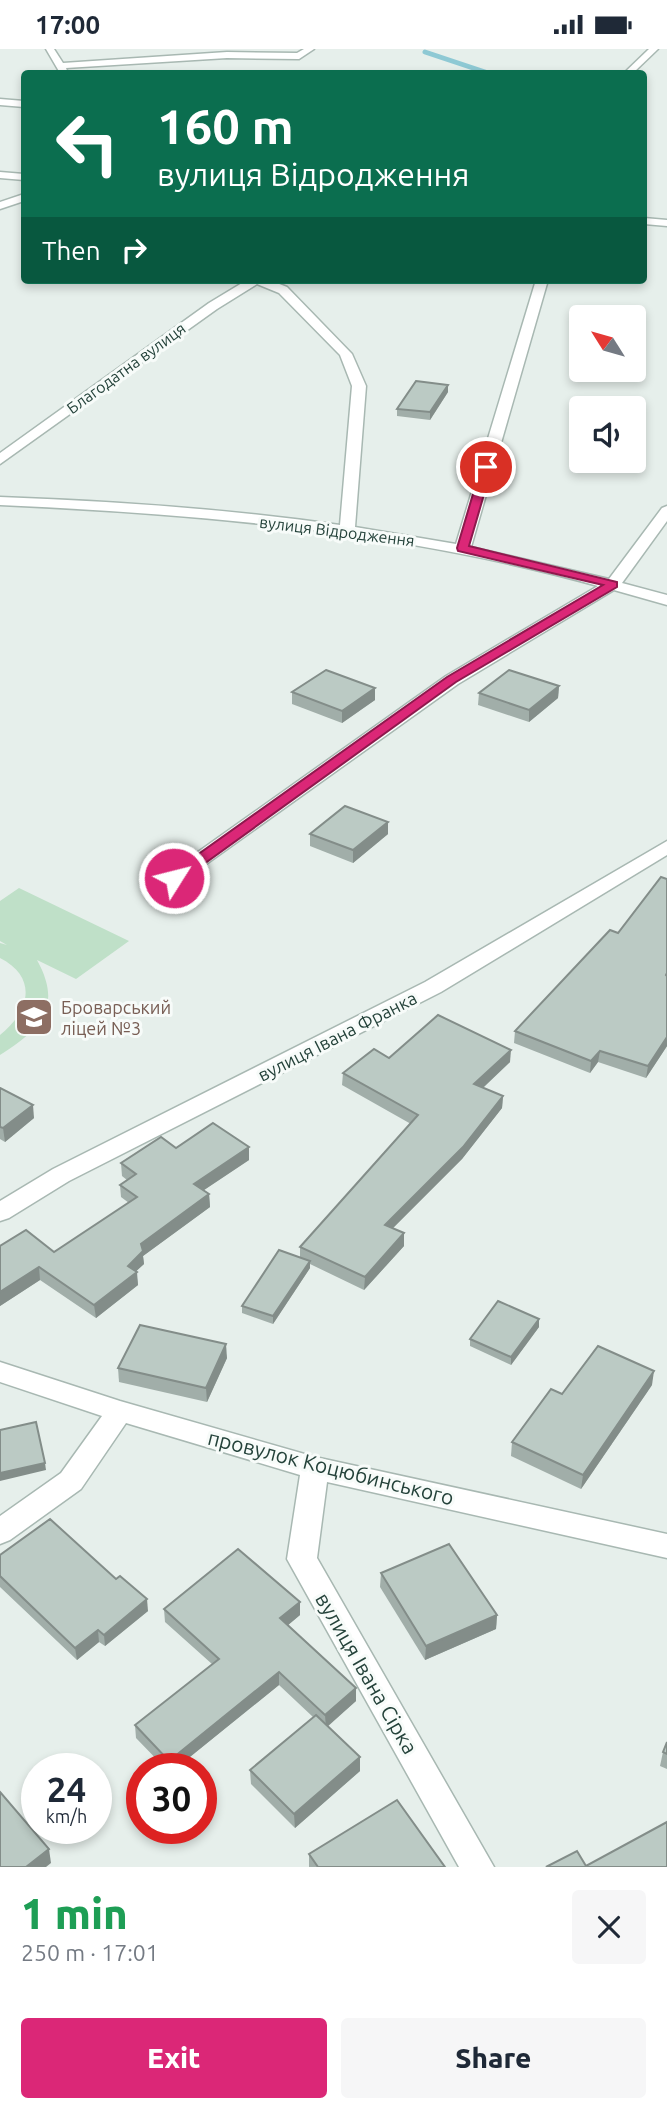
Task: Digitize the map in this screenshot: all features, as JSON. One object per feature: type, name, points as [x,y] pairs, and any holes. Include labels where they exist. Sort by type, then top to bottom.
[{"type":"street","points":[[50,49],[63,70],[227,55],[299,55],[310,49]]},
{"type":"street","points":[[631,70],[654,49]]},
{"type":"street","points":[[0,102],[21,104]]},
{"type":"street","points":[[0,175],[21,177]]},
{"type":"street","points":[[0,207],[21,198]]},
{"type":"street","points":[[647,221],[667,223]]},
{"type":"street","name":"Благодатна вулиця","points":[[0,460],[213,306],[249,284]]},
{"type":"street","points":[[267,284],[283,290],[346,353],[359,386],[347,530]]},
{"type":"street","points":[[463,548],[541,284]]},
{"type":"street","name":"вулиця Відродження","points":[[0,501],[121,506],[347,530],[463,548],[613,584],[667,600]]},
{"type":"street","points":[[174,878],[452,680],[613,584],[667,511]]},
{"type":"street","name":"вулиця Івана Франка","points":[[0,1212],[61,1175],[433,987],[666,849]]},
{"type":"street","name":"провулок Коцюбинського","points":[[0,1372],[120,1411],[315,1468],[667,1546]]},
{"type":"street","points":[[0,1532],[71,1481],[120,1411]]},
{"type":"street","name":"вулиця Івана Сірка","points":[[315,1468],[302,1559],[477,1867]]},
{"type":"green space","points":[[19,888],[129,941],[76,979],[37,960],[48,991],[48,1004],[44,1015],[27,1036],[0,1055],[0,1035],[18,1016],[26,995],[21,975],[0,958],[0,943],[7,945],[0,941],[0,901]]},
{"type":"building","points":[[416,381],[448,385],[430,412],[397,409]]},
{"type":"building","points":[[326,670],[375,688],[342,711],[292,692]]},
{"type":"building","points":[[509,670],[559,686],[529,710],[479,693]]},
{"type":"building","points":[[345,806],[388,822],[353,850],[310,834]]},
{"type":"building","points":[[661,877],[667,879],[667,1037],[648,1066],[600,1051],[591,1061],[515,1031],[610,930],[618,933]]},
{"type":"building","points":[[438,1015],[511,1050],[474,1084],[503,1096],[463,1147],[385,1225],[404,1233],[365,1277],[300,1247],[418,1115],[343,1073],[374,1049],[389,1058]]},
{"type":"building","points":[[0,1088],[33,1105],[3,1128],[0,1127]]},
{"type":"building","points":[[213,1123],[249,1147],[194,1184],[209,1194],[141,1244],[143,1251],[128,1266],[137,1272],[94,1305],[39,1267],[0,1292],[0,1246],[26,1230],[54,1252],[137,1197],[120,1185],[136,1174],[121,1163],[161,1137],[176,1148]]},
{"type":"building","points":[[279,1250],[310,1261],[273,1316],[242,1306]]},
{"type":"building","points":[[498,1301],[539,1319],[511,1357],[470,1339]]},
{"type":"building","points":[[140,1325],[226,1344],[206,1388],[118,1368]]},
{"type":"building","points":[[598,1346],[654,1371],[583,1475],[512,1442],[551,1389],[562,1394]]},
{"type":"building","points":[[36,1422],[45,1463],[0,1473],[0,1430]]},
{"type":"building","points":[[50,1519],[116,1579],[120,1576],[147,1599],[104,1635],[98,1630],[75,1648],[0,1576],[0,1555]]},
{"type":"building","points":[[449,1544],[497,1615],[426,1646],[381,1573]]},
{"type":"building","points":[[238,1549],[300,1602],[280,1618],[356,1688],[325,1715],[279,1672],[179,1753],[161,1753],[135,1725],[219,1659],[164,1609]]},
{"type":"building","points":[[316,1715],[360,1757],[294,1814],[250,1770]]},
{"type":"building","points":[[0,1792],[21,1816],[21,1844],[45,1844],[49,1849],[26,1867],[0,1867]]},
{"type":"building","points":[[397,1800],[445,1867],[318,1867],[309,1854]]},
{"type":"building","points":[[667,1822],[667,1867],[546,1867],[577,1851],[586,1866]]},
{"type":"waterway","points":[[425,52],[479,70]]},
{"type":"place","name":"Броварський ліцей №3","points":[[34,1017]]},
{"type":"route","points":[[174,878],[452,680],[613,584],[463,548],[486,467]]}]
